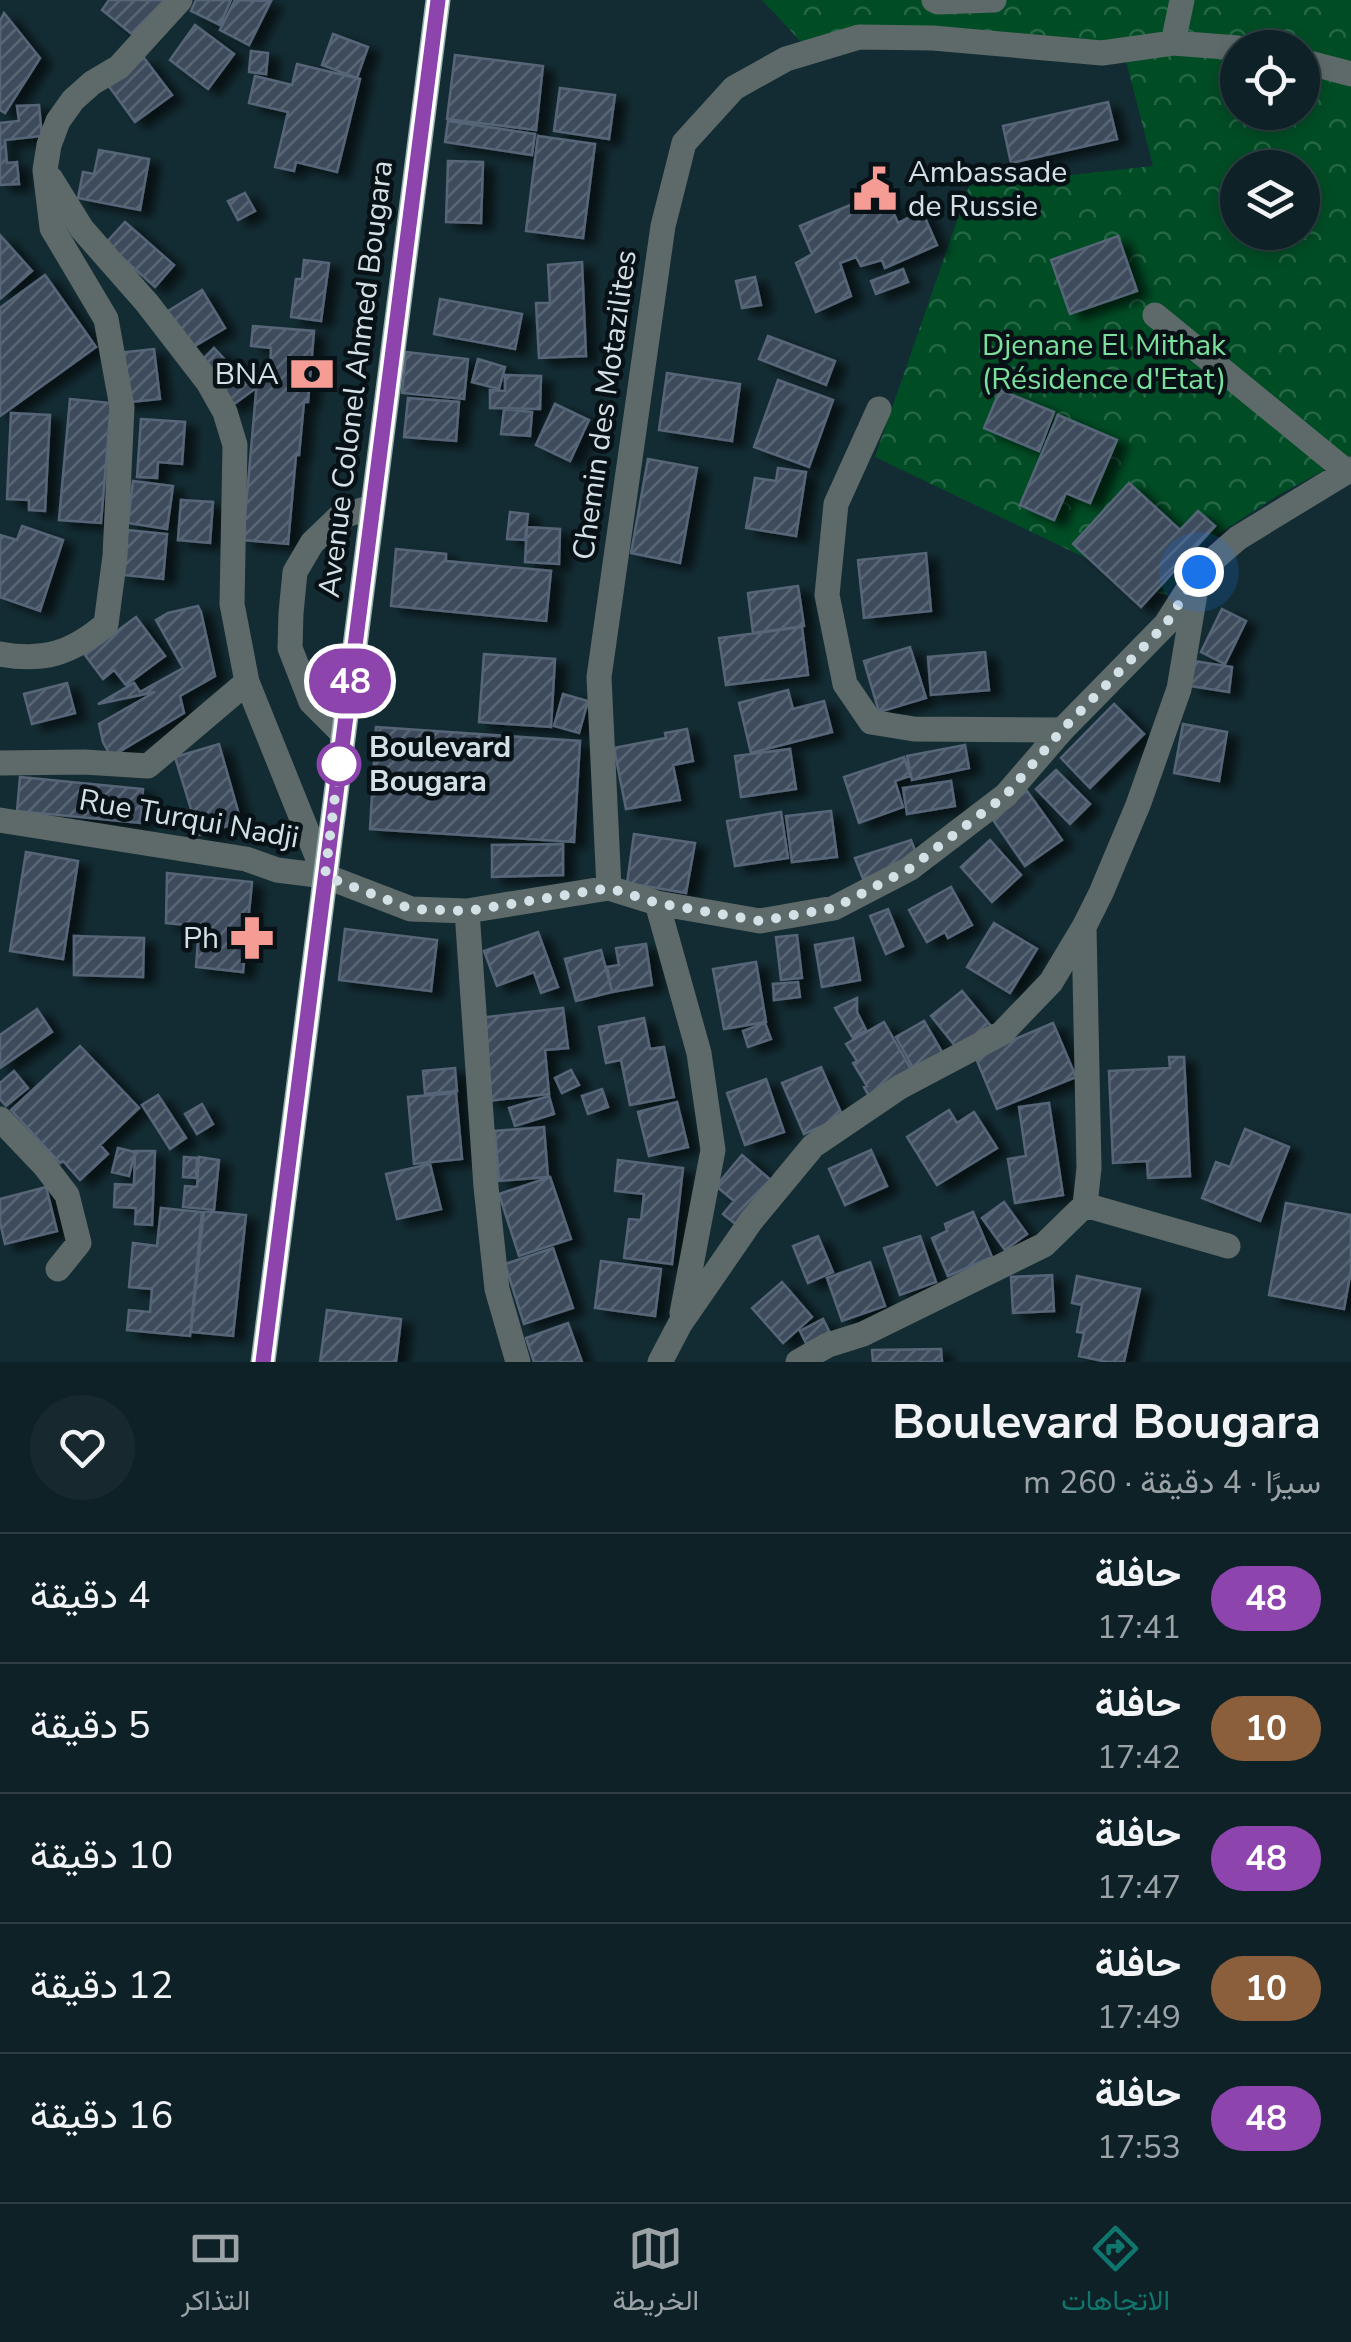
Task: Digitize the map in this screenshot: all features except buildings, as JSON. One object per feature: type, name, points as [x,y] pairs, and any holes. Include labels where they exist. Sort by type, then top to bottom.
[{"type":"main road","name":"Avenue Colonel Ahmed Bougara","points":[[262,1362],[438,0]]},
{"type":"street","points":[[0,654],[24,658],[68,650],[106,624],[115,556],[122,407],[106,319],[52,228],[45,170],[48,145],[72,100],[119,67],[180,0]]},
{"type":"street","points":[[934,0],[994,0]]},
{"type":"street","points":[[1173,43],[1182,0]]},
{"type":"street","name":"Chemin des Motazilites","points":[[609,888],[599,677],[663,226],[684,143],[734,88],[786,60],[860,37],[933,38],[1102,53],[1173,43],[1220,47]]},
{"type":"street","points":[[1320,66],[1351,74]]},
{"type":"street","points":[[45,170],[82,229],[147,302],[208,382],[225,412],[235,445],[232,604],[247,682],[325,876]]},
{"type":"street","points":[[1155,315],[1349,470]]},
{"type":"street","points":[[879,409],[836,504],[828,595],[846,684],[871,722],[914,729],[1062,730]]},
{"type":"street","name":"Rue Turqui Nadji","points":[[0,820],[246,859],[277,870],[325,876],[411,909],[468,911],[609,888],[657,903],[760,921],[834,908],[909,869],[1006,795],[1062,730],[1166,624],[1199,572],[1238,538],[1349,470]]},
{"type":"street","points":[[344,734],[311,702],[290,648],[295,572],[312,543],[338,518],[372,506]]},
{"type":"street","points":[[660,1362],[680,1324],[751,1221],[813,1146],[900,1087],[1002,1034],[1051,982],[1101,893],[1138,805],[1178,689],[1199,572]]},
{"type":"street","points":[[0,763],[148,766],[247,682]]},
{"type":"street","points":[[657,903],[699,1053],[713,1150],[680,1324]]},
{"type":"street","points":[[468,911],[486,1186],[498,1289],[518,1362]]},
{"type":"street","points":[[798,1362],[1044,1246],[1085,1205],[1090,1168],[1084,927]]},
{"type":"street","points":[[0,1119],[68,1195],[78,1244],[58,1269]]},
{"type":"street","points":[[1085,1205],[1228,1246]]},
{"type":"green space","name":"Djenane El Mithak (Résidence d'Etat)","points":[[762,0],[1351,0],[1351,456],[1280,494],[1203,544],[1165,596],[875,457],[969,186],[1153,166],[1122,45],[805,46]]},
{"type":"bus line","name":"48","points":[[263,1362],[438,0]]},
{"type":"place","name":"Ambassade de Russie","points":[[875,189]]},
{"type":"place","name":"BNA","points":[[312,374]]},
{"type":"place","name":"Boulevard Bougara","points":[[339,764]]},
{"type":"place","name":"Ph","points":[[252,938]]},
{"type":"route","points":[[339,764],[325,876],[411,909],[468,911],[609,888],[657,903],[760,921],[834,908],[909,869],[1006,795],[1062,730],[1166,624],[1199,572]]}]
